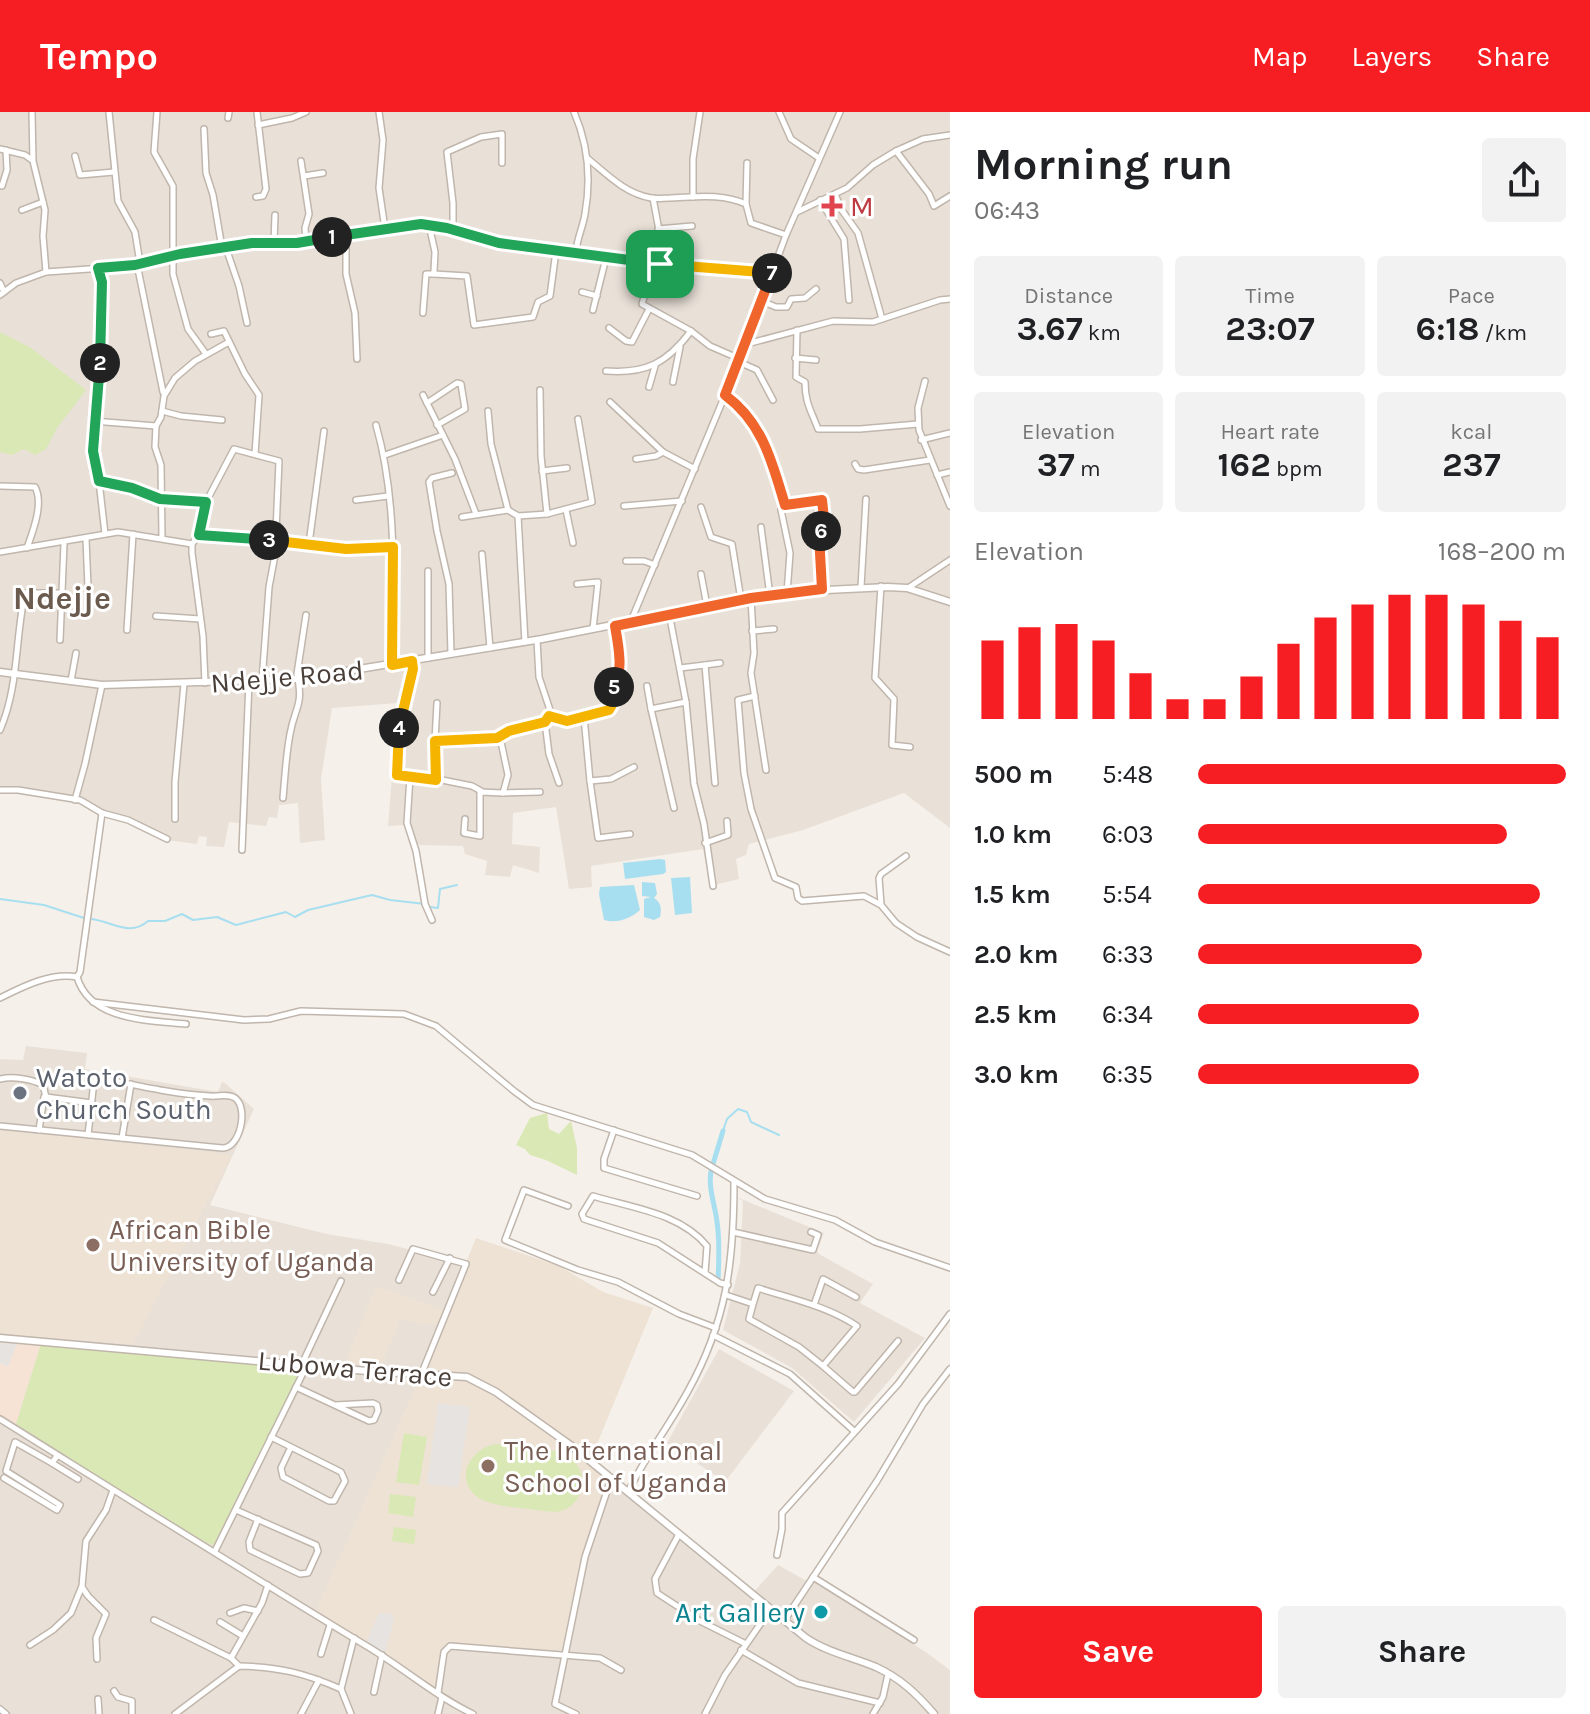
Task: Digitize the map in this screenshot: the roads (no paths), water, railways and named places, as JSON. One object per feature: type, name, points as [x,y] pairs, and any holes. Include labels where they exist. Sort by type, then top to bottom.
[{"type":"street","points":[[109,112],[118,201],[135,232],[138,264],[164,396],[156,426],[155,451],[161,465],[162,538]]},
{"type":"street","points":[[157,112],[154,152],[173,186],[173,274],[188,329],[206,354]]},
{"type":"street","points":[[256,197],[263,196],[266,189],[257,112]]},
{"type":"street","points":[[258,125],[306,112]]},
{"type":"street","points":[[379,112],[383,140],[378,179],[385,229]]},
{"type":"street","points":[[575,112],[587,158],[588,192],[576,252]]},
{"type":"street","points":[[693,197],[693,159],[700,112]]},
{"type":"street","points":[[779,112],[791,139],[819,158]]},
{"type":"street","points":[[631,621],[746,344],[786,235],[840,112]]},
{"type":"street","points":[[32,113],[33,161],[43,202],[46,272]]},
{"type":"street","points":[[204,129],[206,173],[224,248],[239,286],[247,323]]},
{"type":"street","points":[[453,229],[447,152],[481,137],[502,134],[502,163]]},
{"type":"street","points":[[796,213],[847,188],[873,165],[896,151],[923,139],[950,135]]},
{"type":"street","points":[[2,186],[7,170],[3,150],[25,155],[33,161]]},
{"type":"street","points":[[896,151],[929,194],[934,206],[950,196]]},
{"type":"street","points":[[75,156],[80,175],[114,172]]},
{"type":"street","points":[[587,158],[622,187],[653,198],[717,195],[746,204]]},
{"type":"street","points":[[301,161],[309,214],[305,228],[306,242]]},
{"type":"street","points":[[747,163],[746,204],[751,223],[786,235]]},
{"type":"street","points":[[304,176],[323,173]]},
{"type":"street","points":[[835,194],[862,244],[882,319]]},
{"type":"street","points":[[653,198],[661,241],[657,263],[642,301],[649,309],[691,331],[710,346],[757,370],[773,400]]},
{"type":"street","points":[[820,200],[844,239],[849,300]]},
{"type":"street","points":[[22,210],[43,202]]},
{"type":"street","points":[[274,243],[275,215]]},
{"type":"street","points":[[429,225],[435,252],[434,274]]},
{"type":"street","points":[[0,283],[2,294],[31,276],[46,272],[138,264],[172,255],[224,248],[306,242],[429,225],[499,243],[606,258],[772,272]]},
{"type":"street","points":[[658,229],[692,226]]},
{"type":"street","points":[[346,235],[346,274],[355,313],[357,359]]},
{"type":"street","points":[[423,313],[426,274],[434,274],[467,276],[475,325],[533,317],[538,302],[550,296],[556,251]]},
{"type":"street","points":[[593,310],[606,258]]},
{"type":"street","points":[[98,268],[102,282],[102,325],[93,451],[105,534]]},
{"type":"street","points":[[761,301],[787,307],[791,299],[805,298],[816,289]]},
{"type":"street","points":[[582,292],[597,296]]},
{"type":"street","points":[[746,344],[833,321],[873,322],[950,299]]},
{"type":"street","points":[[609,328],[632,342],[649,309]]},
{"type":"street","points":[[211,334],[223,330],[259,395],[255,454]]},
{"type":"street","points":[[797,330],[796,377],[805,382],[806,405],[818,429],[918,424]]},
{"type":"street","points":[[606,371],[636,371],[655,366],[680,346],[691,331]]},
{"type":"street","points":[[164,396],[175,378],[206,354],[229,342]]},
{"type":"street","points":[[673,382],[680,346]]},
{"type":"street","points":[[795,358],[816,360]]},
{"type":"street","points":[[649,387],[655,366]]},
{"type":"street","points":[[925,381],[918,408],[921,440],[950,506]]},
{"type":"street","points":[[427,403],[460,383],[465,409],[437,425]]},
{"type":"street","points":[[540,390],[542,471],[547,514]]},
{"type":"street","points":[[423,395],[455,459],[476,515]]},
{"type":"street","points":[[725,395],[750,416],[759,431],[770,455],[785,505],[822,500],[825,528],[819,535],[822,589]]},
{"type":"street","points":[[610,402],[663,452],[695,469]]},
{"type":"street","points":[[162,411],[222,420]]},
{"type":"street","points":[[488,411],[491,444],[508,510]]},
{"type":"street","points":[[462,517],[508,510],[518,516],[547,514],[593,501],[578,419]]},
{"type":"street","points":[[93,421],[156,426]]},
{"type":"street","points":[[376,425],[385,455],[393,547],[392,665]]},
{"type":"street","points":[[309,544],[324,431]]},
{"type":"street","points":[[921,440],[950,433]]},
{"type":"street","points":[[385,455],[443,435]]},
{"type":"street","points":[[205,684],[192,544],[199,535],[206,502],[234,449],[277,460],[280,465],[262,681]]},
{"type":"street","points":[[636,459],[663,452]]},
{"type":"street","points":[[855,464],[858,469],[864,470],[930,460]]},
{"type":"street","points":[[542,471],[567,468]]},
{"type":"street","points":[[937,475],[950,472]]},
{"type":"street","points":[[451,654],[449,584],[429,482],[432,478],[452,473]]},
{"type":"street","points":[[99,481],[132,488],[160,499],[206,502]]},
{"type":"street","points":[[0,486],[35,487],[38,491],[39,502],[27,548]]},
{"type":"street","points":[[356,500],[388,496]]},
{"type":"street","points":[[861,587],[866,499]]},
{"type":"street","points":[[624,506],[682,501]]},
{"type":"street","points":[[701,507],[712,538],[732,544],[741,600]]},
{"type":"street","points":[[566,510],[573,543]]},
{"type":"street","points":[[781,510],[790,553],[787,593]]},
{"type":"street","points":[[518,516],[525,642]]},
{"type":"street","points":[[761,527],[770,596]]},
{"type":"street","points":[[0,552],[64,544],[105,534],[133,534],[192,544]]},
{"type":"street","points":[[127,630],[133,534]]},
{"type":"street","points":[[199,535],[264,538],[275,542],[346,549],[393,547]]},
{"type":"street","points":[[86,539],[89,611]]},
{"type":"street","points":[[60,640],[64,544]]},
{"type":"street","points":[[482,554],[490,648]]},
{"type":"street","points":[[907,588],[950,560]]},
{"type":"street","points":[[626,561],[644,561],[655,565]]},
{"type":"street","points":[[428,571],[428,658]]},
{"type":"street","points":[[701,574],[707,606]]},
{"type":"street","points":[[577,584],[598,582],[593,629]]},
{"type":"street","points":[[881,586],[875,678],[894,699],[892,745],[910,747]]},
{"type":"street","name":"Ndejje Road","points":[[0,672],[102,685],[298,679],[537,640],[787,593],[881,586],[907,588],[950,602]]},
{"type":"street","points":[[0,730],[10,701],[25,593],[62,593]]},
{"type":"street","points":[[751,598],[754,657],[751,673],[766,770]]},
{"type":"street","points":[[669,613],[686,702],[694,784],[704,824],[713,886]]},
{"type":"street","points":[[283,798],[290,733],[300,699],[300,643],[306,615]]},
{"type":"street","points":[[156,616],[200,619]]},
{"type":"street","points":[[549,716],[567,721],[611,707],[614,686],[618,682],[619,651],[615,626]]},
{"type":"street","points":[[752,631],[774,629]]},
{"type":"street","points":[[537,640],[539,677],[549,708],[545,722],[549,754],[559,783]]},
{"type":"street","points":[[71,681],[76,653]]},
{"type":"street","points":[[412,661],[413,669],[400,722],[397,775],[437,779],[472,786],[481,791],[540,792]]},
{"type":"street","points":[[680,668],[720,663]]},
{"type":"street","points":[[705,665],[715,783]]},
{"type":"street","points":[[242,850],[249,682]]},
{"type":"street","points":[[175,819],[175,782],[184,684]]},
{"type":"street","points":[[75,800],[102,685]]},
{"type":"street","points":[[647,686],[674,808]]},
{"type":"street","points":[[755,696],[738,700],[743,767],[751,809],[774,876],[796,887],[798,898],[802,901],[864,896],[881,905],[896,923],[917,937],[950,952]]},
{"type":"street","points":[[651,709],[686,702]]},
{"type":"street","points":[[437,703],[437,779]]},
{"type":"street","points":[[584,717],[598,838],[630,834]]},
{"type":"street","points":[[435,741],[500,737],[509,731],[545,722]]},
{"type":"street","points":[[500,737],[508,775],[503,793]]},
{"type":"street","points":[[590,781],[611,779],[634,767]]},
{"type":"street","points":[[410,777],[407,823],[416,851],[425,904],[432,920]]},
{"type":"street","points":[[0,790],[75,800],[167,839]]},
{"type":"street","points":[[465,819],[464,833],[480,836],[481,791]]},
{"type":"street","points":[[102,813],[81,968],[77,977],[80,987],[93,1002],[116,1014],[186,1024]]},
{"type":"street","points":[[705,843],[728,835],[727,821]]},
{"type":"street","points":[[881,905],[881,874],[906,856]]},
{"type":"street","points":[[0,998],[45,980],[77,977]]},
{"type":"street","points":[[93,1002],[244,1020],[269,1019],[301,1011],[404,1014],[436,1026],[533,1105],[692,1155],[765,1199],[835,1220],[875,1242],[950,1268]]},
{"type":"street","points":[[0,1079],[10,1077],[43,1085],[39,1130]]},
{"type":"street","points":[[0,1126],[88,1135],[228,1148],[233,1145],[242,1117],[238,1101],[228,1095],[202,1095],[96,1079],[88,1135]]},
{"type":"street","points":[[122,1138],[131,1084]]},
{"type":"street","points":[[44,1096],[92,1103]]},
{"type":"street","points":[[614,1130],[604,1168],[697,1196]]},
{"type":"street","points":[[628,1492],[637,1472],[691,1387],[714,1332],[728,1285],[734,1182]]},
{"type":"street","points":[[568,1206],[524,1190],[505,1240],[578,1270],[618,1282],[714,1332],[790,1374],[854,1431]]},
{"type":"street","points":[[705,1273],[707,1246],[700,1237],[673,1220],[593,1196],[590,1198],[582,1214],[584,1219],[645,1237],[705,1273],[728,1285]]},
{"type":"street","points":[[733,1232],[813,1250],[818,1235],[811,1232]]},
{"type":"street","points":[[399,1280],[413,1249],[464,1262],[466,1266],[421,1375]]},
{"type":"street","points":[[433,1292],[450,1258]]},
{"type":"street","points":[[814,1305],[823,1279],[856,1297]]},
{"type":"street","points":[[215,1551],[296,1387],[341,1281]]},
{"type":"street","points":[[823,1366],[857,1326],[814,1305],[758,1288],[749,1319],[799,1347],[853,1392],[898,1341]]},
{"type":"street","points":[[726,1295],[753,1304]]},
{"type":"street","points":[[777,1555],[782,1513],[898,1384],[950,1314]]},
{"type":"street","name":"Lubowa Terrace","points":[[0,1338],[456,1376],[483,1384],[549,1429],[784,1621],[821,1648],[888,1674],[914,1691],[934,1714]]},
{"type":"street","points":[[784,1621],[877,1481],[923,1404],[950,1369]]},
{"type":"street","points":[[296,1387],[369,1421],[374,1420],[378,1411],[373,1403],[335,1405]]},
{"type":"street","points":[[0,1419],[473,1714]]},
{"type":"street","points":[[271,1437],[291,1447],[343,1474],[345,1481],[334,1501],[283,1477],[281,1468],[291,1447]]},
{"type":"street","points":[[4,1478],[57,1510],[60,1505],[6,1471],[15,1442],[78,1479]]},
{"type":"street","points":[[52,1463],[57,1456]]},
{"type":"street","points":[[576,1714],[555,1704],[585,1557],[611,1479]]},
{"type":"street","points":[[30,1645],[68,1617],[82,1586],[86,1541],[106,1510],[113,1490]]},
{"type":"street","points":[[236,1510],[258,1519],[316,1545],[318,1554],[308,1573],[300,1574],[250,1550],[249,1542],[258,1519]]},
{"type":"street","points":[[679,1534],[655,1579],[657,1593],[700,1621],[746,1644]]},
{"type":"street","points":[[813,1577],[914,1640]]},
{"type":"street","points":[[231,1658],[258,1611],[268,1585]]},
{"type":"street","points":[[82,1586],[106,1614],[96,1638],[97,1659]]},
{"type":"street","points":[[230,1613],[244,1608],[258,1611]]},
{"type":"street","points":[[705,1714],[725,1675],[770,1610]]},
{"type":"street","points":[[154,1620],[231,1658],[239,1666],[294,1670],[341,1689]]},
{"type":"street","points":[[220,1622],[243,1636]]},
{"type":"street","points":[[321,1654],[330,1625]]},
{"type":"street","points":[[351,1714],[341,1689],[354,1638]]},
{"type":"street","points":[[438,1714],[444,1652],[450,1646],[600,1658],[621,1670]]},
{"type":"street","points":[[741,1650],[798,1683],[880,1703]]},
{"type":"street","points":[[374,1692],[382,1655]]},
{"type":"street","points":[[176,1714],[239,1666]]},
{"type":"street","points":[[873,1714],[880,1703],[888,1674]]},
{"type":"street","points":[[301,1714],[319,1680]]},
{"type":"street","points":[[114,1691],[118,1697],[132,1701],[132,1714]]},
{"type":"street","points":[[98,1699],[99,1714]]},
{"type":"street","points":[[0,1709],[6,1714]]},
{"type":"water","points":[[665,860],[666,872],[663,874],[625,879],[623,863]]},
{"type":"water","points":[[690,877],[692,913],[675,915],[671,878]]},
{"type":"water","points":[[642,882],[655,883],[657,894],[654,898],[660,904],[661,911],[660,917],[654,920],[644,917],[644,899],[651,897],[642,896]]},
{"type":"water","points":[[634,885],[640,910],[624,920],[604,920],[600,887]]},
{"type":"waterway","points":[[430,907],[438,908],[440,889],[457,885]]},
{"type":"waterway","points":[[92,919],[135,928],[148,921],[165,921],[182,914],[193,920],[217,917],[236,925],[286,912],[295,917],[308,910],[372,895],[425,904]]},
{"type":"waterway","points":[[0,899],[44,905],[84,918]]},
{"type":"waterway","points":[[723,1131],[727,1119],[738,1109],[747,1112],[751,1122],[779,1135]]},
{"type":"waterway","points":[[713,1164],[723,1131]]},
{"type":"waterway","points":[[711,1171],[719,1236],[718,1280]]},
{"type":"place","name":"M","points":[[832,206]]},
{"type":"place","name":"Watoto Church South","points":[[20,1093]]},
{"type":"place","name":"African Bible University of Uganda","points":[[93,1245]]},
{"type":"place","name":"The International School of Uganda","points":[[488,1466]]},
{"type":"place","name":"Art Gallery","points":[[821,1612]]},
{"type":"district","name":"Ndejje","points":[[62,598]]}]
